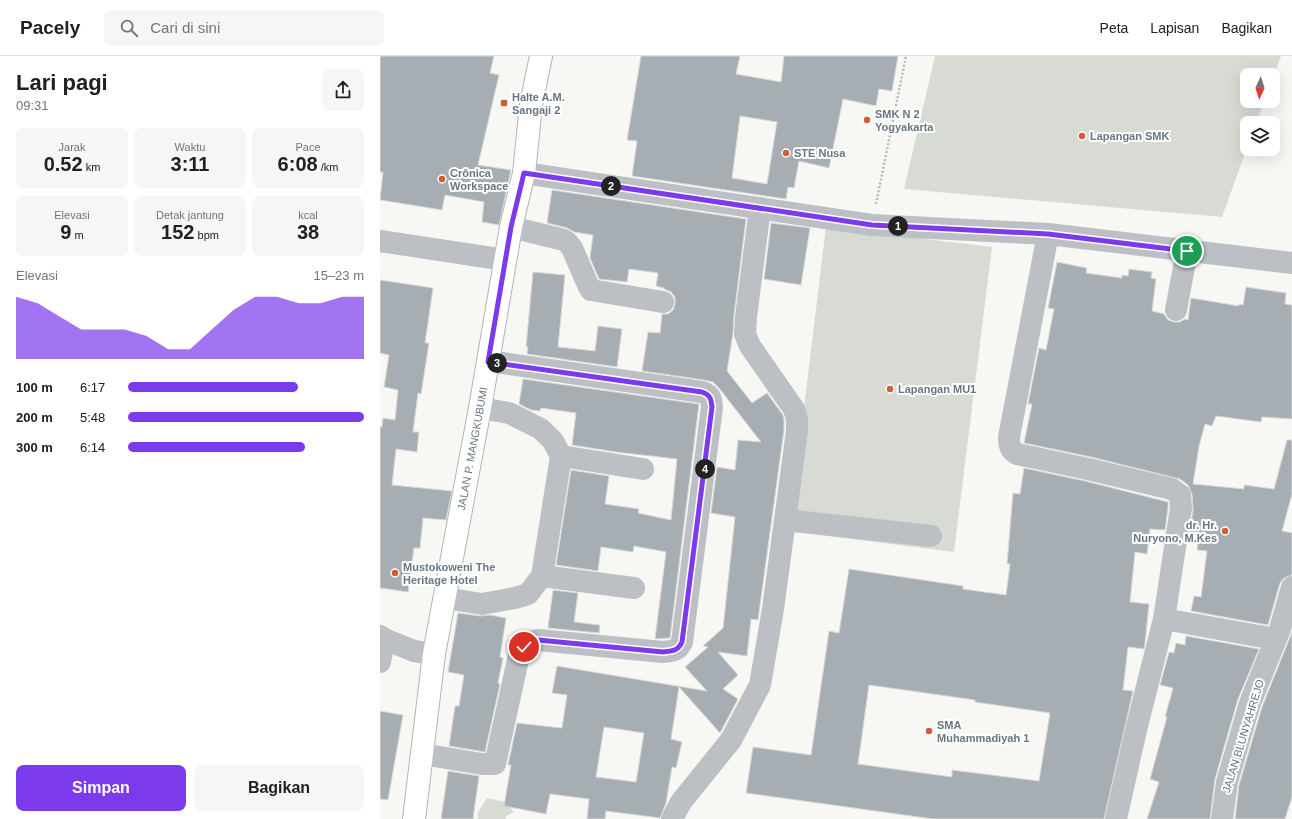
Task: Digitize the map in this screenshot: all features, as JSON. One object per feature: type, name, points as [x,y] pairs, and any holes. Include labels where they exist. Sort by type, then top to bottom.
[{"type":"main road","name":"JALAN P. MANGKUBUMI","points":[[414,819],[434,654],[480,408],[504,260],[524,173],[531,105],[540,56]]},
{"type":"street","points":[[524,173],[872,225],[1048,234],[1292,263]]},
{"type":"street","points":[[672,819],[681,802],[731,740],[760,685],[773,609],[797,431],[797,419],[794,409],[750,346],[746,334],[746,317],[760,208]]},
{"type":"street","points":[[511,227],[564,240],[568,243],[591,290],[663,302]]},
{"type":"street","points":[[1048,234],[1009,437],[1009,445],[1013,451],[1018,454],[1172,489],[1180,495],[1181,508],[1164,618],[1136,730],[1116,819]]},
{"type":"street","points":[[380,241],[504,260]]},
{"type":"street","points":[[1176,310],[1187,251]]},
{"type":"street","points":[[422,754],[482,764],[495,764],[519,655],[529,642],[538,640],[663,652],[673,651],[679,648],[682,642],[712,398],[708,394],[702,392],[488,362]]},
{"type":"street","points":[[445,598],[482,604],[515,598],[528,594],[542,576],[561,456],[553,441],[541,429],[509,413],[480,408]]},
{"type":"street","points":[[561,456],[643,469]]},
{"type":"street","points":[[785,520],[931,536]]},
{"type":"street","points":[[542,576],[634,588]]},
{"type":"street","name":"JALAN BLUNYAHREJO","points":[[1222,819],[1227,782],[1250,703],[1282,633],[1292,587]]},
{"type":"street","points":[[1164,618],[1282,633]]},
{"type":"street","points":[[380,662],[382,638],[414,651],[434,654]]},
{"type":"path","points":[[872,225],[906,56]]},
{"type":"shaded area","name":"Lapangan SMK","points":[[935,56],[1281,56],[1277,68],[1240,68],[1240,108],[1261,108],[1259,116],[1240,116],[1240,156],[1244,156],[1222,217],[904,189]]},
{"type":"shaded area","name":"Lapangan MU1","points":[[826,227],[992,247],[954,552],[789,531]]},
{"type":"shaded area","points":[[487,798],[505,802],[514,812],[506,816],[506,819],[478,819],[478,812]]},
{"type":"building","points":[[380,56],[494,56],[490,73],[499,75],[478,165],[511,170],[499,225],[482,222],[484,202],[445,195],[442,210],[380,200],[383,172],[380,172]]},
{"type":"building","points":[[641,56],[740,56],[736,74],[781,82],[784,56],[898,56],[892,91],[879,89],[876,106],[843,99],[829,168],[799,161],[794,188],[788,187],[786,199],[632,176],[637,141],[627,140]],"holes":[[[740,116],[777,122],[767,184],[732,178]]]},
{"type":"building","points":[[552,190],[746,219],[733,333],[727,371],[752,403],[767,393],[783,415],[784,421],[758,620],[751,619],[747,656],[718,652],[738,675],[723,689],[738,699],[720,733],[679,687],[671,739],[682,742],[676,768],[672,767],[666,803],[660,818],[606,811],[605,819],[587,819],[589,799],[550,794],[546,814],[504,806],[511,765],[508,765],[517,723],[562,728],[567,695],[552,693],[557,666],[707,691],[685,667],[708,647],[703,646],[723,628],[735,517],[711,513],[717,467],[735,470],[738,440],[761,442],[713,382],[642,371],[648,332],[660,333],[662,314],[668,314],[673,310],[675,304],[675,297],[671,292],[656,286],[658,273],[629,269],[627,282],[599,279],[590,258],[593,235],[574,232],[567,228],[547,223]],"holes":[[[604,727],[644,733],[636,782],[596,777]]]},
{"type":"building","points":[[771,223],[810,228],[801,285],[764,279]]},
{"type":"building","points":[[1057,262],[1087,268],[1086,273],[1122,278],[1122,275],[1128,276],[1129,269],[1152,272],[1151,278],[1156,279],[1152,311],[1164,314],[1168,320],[1174,322],[1180,322],[1185,319],[1188,320],[1191,298],[1239,306],[1239,304],[1243,305],[1246,287],[1286,293],[1285,304],[1292,305],[1292,419],[1262,417],[1261,422],[1216,416],[1212,426],[1205,424],[1199,446],[1193,484],[1244,489],[1244,485],[1274,489],[1287,440],[1292,440],[1292,494],[1282,531],[1292,533],[1292,575],[1284,578],[1280,583],[1268,625],[1191,611],[1194,596],[1201,597],[1207,551],[1197,550],[1199,532],[1190,532],[1193,510],[1192,494],[1188,485],[1180,479],[1091,457],[1024,443],[1032,404],[1028,404],[1039,348],[1046,350],[1054,309],[1048,308]]},
{"type":"building","points":[[533,272],[565,275],[558,347],[595,351],[598,326],[622,329],[617,367],[527,354],[528,347],[526,347]]},
{"type":"building","points":[[380,280],[433,288],[425,343],[429,343],[421,394],[418,393],[413,432],[419,432],[417,452],[396,449],[392,485],[452,491],[446,520],[423,518],[420,548],[414,548],[408,592],[380,588],[380,427],[382,427],[383,418],[395,420],[398,390],[384,387],[389,355],[380,353]]},
{"type":"building","points":[[523,379],[699,404],[670,638],[655,639],[666,552],[634,546],[633,552],[601,547],[598,571],[556,565],[571,470],[609,476],[605,504],[639,509],[638,513],[671,520],[677,459],[572,445],[576,413],[541,408],[540,411],[531,410],[519,404]]},
{"type":"building","name":"SMA Muhammadiyah 1","points":[[1024,468],[1085,481],[1168,502],[1165,530],[1150,529],[1147,554],[1135,552],[1130,602],[1149,604],[1145,643],[1144,649],[1128,647],[1123,690],[1133,691],[1104,819],[933,819],[746,793],[753,747],[811,755],[829,631],[839,633],[849,569],[963,586],[963,589],[1006,595],[1010,564],[1007,564],[1013,493],[1020,494]],"holes":[[[869,685],[975,700],[975,702],[1050,713],[1039,781],[952,770],[952,777],[858,764]]]},
{"type":"building","points":[[553,590],[578,593],[574,622],[600,625],[599,633],[548,628]]},
{"type":"building","points":[[458,613],[480,616],[490,615],[506,618],[500,657],[503,658],[498,683],[500,684],[485,752],[449,746],[455,706],[459,706],[464,675],[448,672]]},
{"type":"building","points":[[1292,632],[1292,797],[1285,819],[1235,819],[1239,785],[1262,707]]},
{"type":"building","points":[[1186,636],[1259,649],[1238,699],[1215,779],[1210,819],[1147,819],[1159,782],[1150,779],[1167,717],[1165,717],[1173,688],[1160,685],[1169,652],[1174,653],[1176,643],[1185,645]]},
{"type":"building","points":[[380,711],[403,715],[388,800],[380,799]]},
{"type":"building","points":[[448,771],[479,776],[473,819],[441,819]]},
{"type":"place","name":"Halte A.M. Sangaji 2","points":[[504,103]]},
{"type":"place","name":"SMK N 2 Yogyakarta","points":[[867,120]]},
{"type":"place","name":"Lapangan SMK","points":[[1082,136]]},
{"type":"place","name":"STE Nusa","points":[[786,153]]},
{"type":"place","name":"Crônica Workspace","points":[[442,179]]},
{"type":"place","name":"Lapangan MU1","points":[[890,389]]},
{"type":"place","name":"dr. Hr. Nuryono, M.Kes","points":[[1225,531]]},
{"type":"place","name":"Mustokoweni The Heritage Hotel","points":[[395,573]]},
{"type":"place","name":"SMA Muhammadiyah 1","points":[[929,731]]},
{"type":"route","points":[[524,647],[529,642],[538,640],[663,652],[673,651],[679,648],[682,642],[694,552],[712,398],[708,394],[702,392],[488,362],[504,260],[524,173],[872,225],[1048,234],[1187,251]]}]
